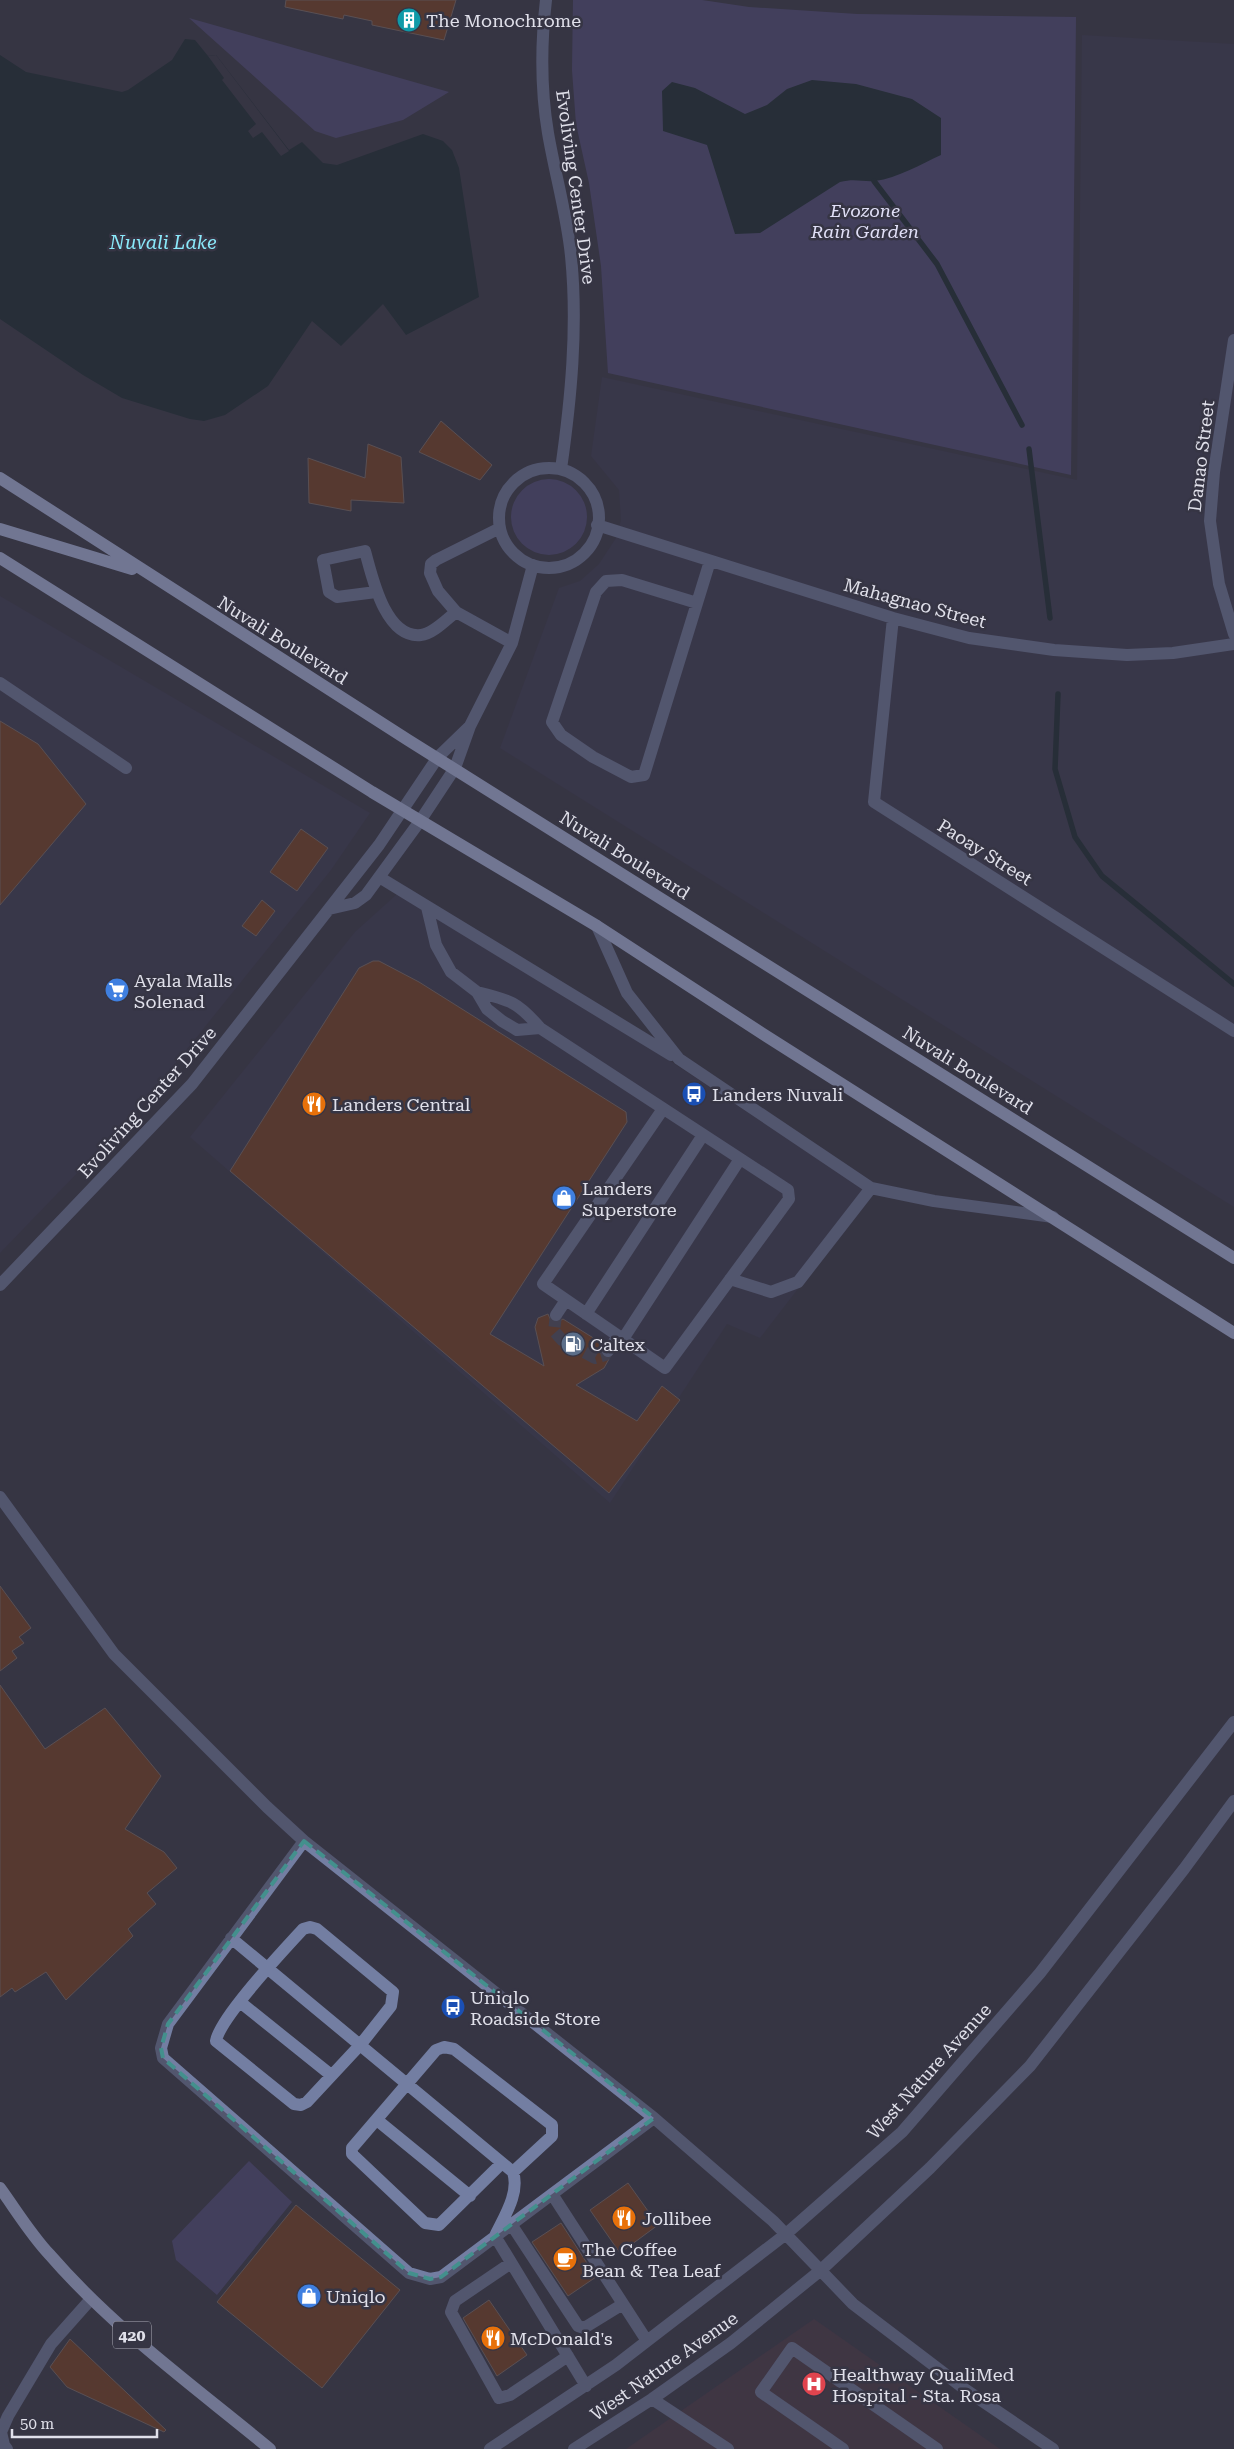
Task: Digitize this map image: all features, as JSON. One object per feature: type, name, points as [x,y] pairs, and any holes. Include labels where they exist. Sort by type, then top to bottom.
[{"type":"main road","name":"Nuvali Boulevard","points":[[0,478],[146,574],[408,740],[438,757],[1234,1258]]},
{"type":"main road","points":[[0,529],[146,574]]},
{"type":"main road","points":[[0,558],[420,821],[597,926],[763,1034],[1234,1333]]},
{"type":"main road","name":"420","points":[[0,2188],[48,2254],[91,2299],[147,2349],[270,2449]]},
{"type":"street","name":"Evoliving Center Drive","points":[[546,0],[543,71],[548,132],[563,201],[571,257],[573,310],[572,379],[561,469]]},
{"type":"street","name":"Danao Street","points":[[1234,340],[1214,472],[1210,521],[1219,584],[1234,634]]},
{"type":"street","points":[[537,469],[561,469],[573,474],[592,492],[599,516],[597,525],[592,544],[580,557],[566,565],[550,568],[533,565],[512,551],[500,528],[500,507],[504,497],[517,479],[537,469]]},
{"type":"street","name":"Mahagnao Street","points":[[597,525],[893,618],[969,638],[1054,650],[1127,655],[1173,653],[1234,644]]},
{"type":"street","points":[[500,528],[431,564],[430,572],[438,591],[456,612],[512,643]]},
{"type":"street","points":[[376,592],[337,598],[330,592],[323,560],[365,551],[376,592],[393,622],[407,632],[421,635],[432,630],[456,612]]},
{"type":"street","points":[[697,603],[622,580],[606,581],[596,592],[552,722],[561,735],[593,757],[631,777],[644,775],[710,561]]},
{"type":"street","name":"Evoliving Center Drive","points":[[329,909],[355,903],[366,895],[420,821],[455,768],[470,726],[512,643],[533,565]]},
{"type":"street","name":"Paoay Street","points":[[893,618],[874,802],[1234,1031]]},
{"type":"street","points":[[0,683],[126,768]]},
{"type":"street","name":"Evoliving Center Drive","points":[[0,1286],[192,1084],[379,845],[438,757],[470,726]]},
{"type":"street","points":[[379,877],[679,1059],[871,1188],[934,1201],[1052,1217]]},
{"type":"street","points":[[427,907],[436,945],[450,972],[478,992],[507,999],[527,1013],[540,1028],[788,1190],[789,1199],[665,1368],[543,1284],[663,1109]]},
{"type":"street","points":[[597,926],[627,994],[679,1059]]},
{"type":"street","points":[[478,992],[487,1009],[517,1030],[540,1028]]},
{"type":"street","points":[[586,1314],[703,1135]]},
{"type":"street","points":[[608,1351],[621,1338],[740,1159]]},
{"type":"street","points":[[730,1279],[770,1292],[798,1282],[871,1188]]},
{"type":"street","points":[[556,1316],[566,1300]]},
{"type":"street","points":[[0,1497],[4,1512],[114,1654],[267,1807],[304,1841],[654,2118],[786,2234],[853,2304],[966,2390],[1053,2449]]},
{"type":"street","name":"West Nature Avenue","points":[[490,2449],[586,2386],[647,2341],[786,2234],[902,2132],[1040,1973],[1234,1722]]},
{"type":"street","name":"West Nature Avenue","points":[[574,2449],[652,2399],[731,2344],[821,2270],[930,2168],[1030,2066],[1184,1869],[1234,1801]]},
{"type":"street","points":[[304,1841],[168,2024],[161,2048],[163,2058],[409,2273],[430,2279],[441,2276],[654,2118]]},
{"type":"street","points":[[310,1927],[317,1929],[393,1992],[391,2006],[361,2044],[308,2102],[301,2105],[294,2104],[216,2041],[219,2028],[268,1968],[303,1929],[310,1927]]},
{"type":"street","points":[[231,1938],[513,2172],[516,2181],[515,2192],[495,2236]]},
{"type":"street","points":[[240,2002],[331,2075]]},
{"type":"street","points":[[502,2163],[439,2225],[432,2226],[425,2223],[352,2154],[352,2148],[436,2050],[444,2047],[454,2048],[552,2124],[552,2136],[513,2172]]},
{"type":"street","points":[[376,2120],[470,2196]]},
{"type":"street","points":[[552,2194],[647,2341]]},
{"type":"street","points":[[511,2224],[578,2326],[584,2328],[623,2304]]},
{"type":"street","points":[[495,2236],[586,2386]]},
{"type":"street","points":[[511,2263],[455,2301],[451,2312],[499,2398],[510,2395],[568,2356]]},
{"type":"street","points":[[8,2449],[4,2445],[1,2432],[8,2416],[52,2344],[91,2299]]},
{"type":"street","points":[[842,2449],[761,2392],[792,2348],[937,2449]]},
{"type":"street","points":[[652,2399],[728,2449]]},
{"type":"highlighted area","points":[[304,1841],[654,2118],[441,2277],[430,2279],[409,2273],[163,2058],[161,2048],[168,2024]]},
{"type":"shaded area","points":[[1082,35],[1234,44],[1234,1207],[500,748],[559,588],[580,581],[599,564],[616,538],[621,520],[619,490],[591,456],[602,377],[1077,480]]},
{"type":"shaded area","name":"Ayala Malls Solenad","points":[[0,596],[370,813],[331,870],[138,1110],[0,1253]]},
{"type":"shaded area","name":"Landers Superstore","points":[[406,886],[871,1194],[760,1338],[727,1324],[610,1503],[190,1137],[355,932]]},
{"type":"shaded area","name":"Healthway QualiMed Hospital - Sta. Rosa","points":[[814,2319],[1000,2449],[626,2449]]},
{"type":"green space","name":"Evozone Rain Garden","points":[[573,0],[702,0],[749,7],[857,14],[1076,17],[1071,475],[608,373],[601,266],[589,183],[576,124],[572,70]]},
{"type":"green space","points":[[189,18],[449,92],[403,120],[336,138],[315,131]]},
{"type":"green space","points":[[549,479],[563,482],[576,490],[584,503],[587,517],[584,531],[576,544],[563,552],[549,555],[535,552],[522,544],[514,531],[511,517],[514,503],[522,490],[535,482]]},
{"type":"green space","points":[[249,2161],[292,2202],[217,2295],[176,2260],[172,2241]]},
{"type":"water","name":"Nuvali Lake","points":[[185,39],[195,40],[208,56],[216,55],[289,150],[302,142],[323,163],[337,165],[423,134],[443,141],[452,150],[459,168],[479,297],[406,335],[383,304],[341,346],[312,321],[268,386],[225,415],[204,421],[190,419],[122,398],[83,375],[0,319],[0,55],[26,72],[122,92],[128,90],[172,60]]},
{"type":"water","points":[[812,80],[856,84],[912,99],[941,118],[941,155],[901,174],[884,179],[840,182],[760,233],[735,234],[707,145],[663,131],[662,91],[672,82],[695,88],[745,114],[767,105],[787,89]]},
{"type":"pier","points":[[216,55],[289,151],[281,156],[262,132],[253,138],[248,131],[256,124],[222,80],[224,78],[208,56]]},
{"type":"building","name":"The Monochrome","points":[[286,0],[456,0],[444,40],[372,25],[372,21],[344,15],[343,19],[285,7]]},
{"type":"building","points":[[441,421],[492,465],[480,480],[419,452]]},
{"type":"building","points":[[368,444],[401,457],[404,503],[351,500],[351,511],[309,503],[308,458],[365,478]]},
{"type":"building","points":[[0,721],[38,744],[86,804],[0,905]]},
{"type":"building","points":[[301,829],[328,848],[297,891],[270,872]]},
{"type":"building","points":[[262,900],[275,911],[256,936],[242,926]]},
{"type":"building","points":[[373,961],[379,961],[419,982],[626,1112],[627,1122],[490,1334],[544,1366],[535,1327],[538,1318],[548,1314],[551,1321],[556,1323],[563,1319],[603,1344],[601,1354],[609,1359],[604,1368],[576,1385],[637,1421],[662,1386],[680,1400],[609,1493],[230,1171],[359,968]]},
{"type":"building","points":[[0,1586],[31,1628],[19,1637],[24,1643],[12,1651],[17,1658],[0,1671]]},
{"type":"building","points":[[0,1685],[45,1749],[105,1708],[161,1776],[125,1829],[164,1852],[177,1868],[147,1893],[156,1904],[128,1929],[133,1936],[66,2000],[46,1972],[15,1992],[12,1988],[0,1997]]},
{"type":"building","name":"Jollibee","points":[[628,2183],[658,2225],[620,2253],[590,2210]]},
{"type":"building","name":"Uniqlo","points":[[296,2205],[400,2290],[322,2388],[217,2302]]},
{"type":"building","name":"The Coffee Bean & Tea Leaf","points":[[561,2223],[596,2277],[568,2296],[532,2242]]},
{"type":"building","name":"McDonald's","points":[[489,2300],[527,2355],[497,2376],[463,2318]]},
{"type":"building","points":[[70,2339],[166,2430],[164,2432],[67,2387],[50,2367]]},
{"type":"waterway","points":[[874,181],[937,264],[1022,425]]},
{"type":"waterway","points":[[1029,449],[1050,618]]},
{"type":"waterway","points":[[1058,694],[1055,769],[1075,837],[1102,876],[1234,984]]},
{"type":"tunnel","points":[[556,1315],[554,1331],[562,1340],[595,1358],[605,1355],[608,1351]]},
{"type":"place","name":"The Monochrome","points":[[409,20]]},
{"type":"place","name":"Ayala Malls Solenad","points":[[117,990]]},
{"type":"place","name":"Landers Nuvali","points":[[694,1094]]},
{"type":"place","name":"Landers Central","points":[[314,1104]]},
{"type":"place","name":"Landers Superstore","points":[[564,1198]]},
{"type":"place","name":"Caltex","points":[[573,1344]]},
{"type":"place","name":"Uniqlo Roadside Store","points":[[453,2007]]},
{"type":"place","name":"Jollibee","points":[[624,2218]]},
{"type":"place","name":"The Coffee Bean & Tea Leaf","points":[[565,2259]]},
{"type":"place","name":"Uniqlo","points":[[309,2296]]},
{"type":"place","name":"McDonald's","points":[[493,2338]]},
{"type":"place","name":"Healthway QualiMed Hospital - Sta. Rosa","points":[[814,2384]]}]
